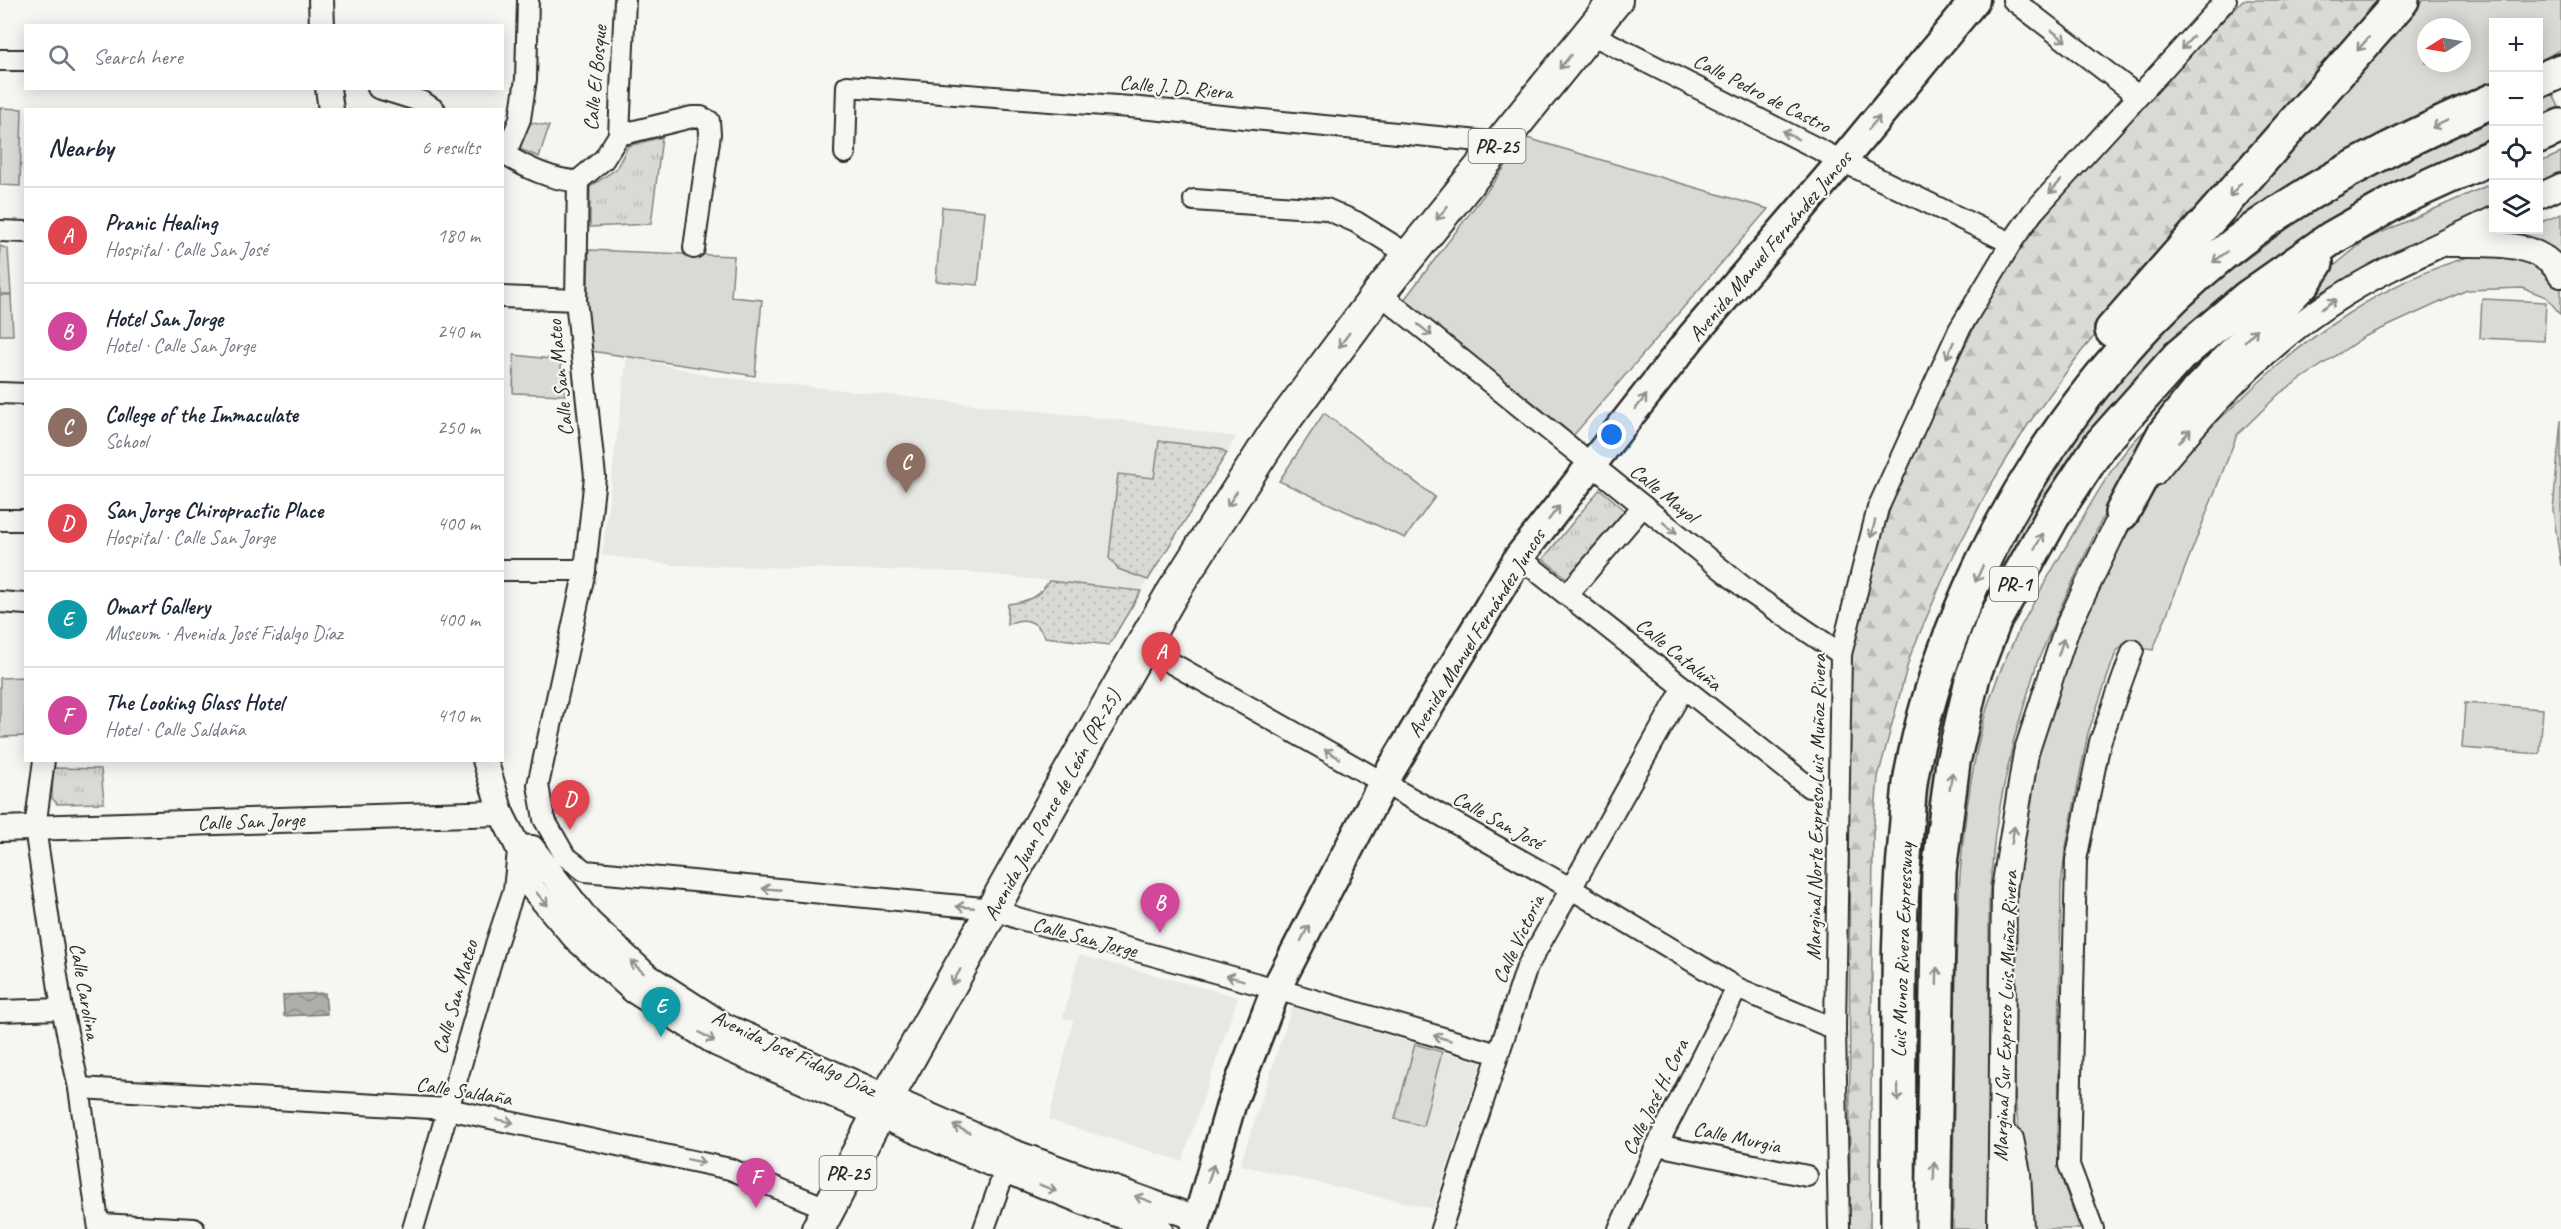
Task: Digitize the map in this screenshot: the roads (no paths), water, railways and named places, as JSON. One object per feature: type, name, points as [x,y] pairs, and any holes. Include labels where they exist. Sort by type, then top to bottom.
[{"type":"highway","points":[[2024,484],[2030,445],[2046,415],[2107,336],[2402,0]]},
{"type":"highway","name":"Luis Munoz Rivera Expressway","points":[[1898,1229],[1900,900],[1911,778],[1932,689],[1958,618],[2024,484],[2097,380],[2139,332],[2210,264],[2276,214],[2354,166],[2489,102]]},
{"type":"highway","name":"Luis Munoz Rivera Expressway","points":[[1933,1229],[1939,872],[1956,751],[1973,676],[1994,621],[2059,507],[2100,445],[2179,356],[2247,298],[2332,238],[2404,197],[2489,158]]},
{"type":"highway","points":[[2122,513],[2148,461],[2170,425],[2204,384],[2305,280],[2332,238]]},
{"type":"main road","name":"PR-25","points":[[1379,293],[1616,0]]},
{"type":"main road","name":"Avenida Manuel Fernández Juncos","points":[[1196,1224],[1231,1105],[1276,989],[1383,783],[1519,557],[1693,335],[1842,161],[1975,0]]},
{"type":"main road","name":"Avenida Juan Ponce de León (PR-25)","points":[[883,1106],[1141,646],[1182,578],[1275,433],[1379,293]]},
{"type":"main road","name":"PR-25","points":[[824,1219],[883,1106]]},
{"type":"street","points":[[321,0],[322,24]]},
{"type":"street","points":[[528,0],[526,79],[520,118],[504,154],[526,167],[564,181],[578,181]]},
{"type":"street","name":"Calle El Bosque","points":[[578,181],[604,159],[619,135],[625,0]]},
{"type":"street","points":[[2013,0],[2138,96]]},
{"type":"street","name":"Marginal Norte Expreso Luis Muñoz Rivera","points":[[1839,1229],[1835,1029],[1841,654],[1878,508],[1959,330],[2032,212],[2226,0]]},
{"type":"street","name":"Calle Pedro de Castro","points":[[1588,33],[2011,243]]},
{"type":"street","points":[[0,60],[24,60]]},
{"type":"street","name":"Calle J. D. Riera","points":[[845,153],[847,86],[1130,107],[1500,142]]},
{"type":"street","points":[[328,90],[331,108]]},
{"type":"street","points":[[384,90],[423,102],[432,108]]},
{"type":"street","points":[[619,135],[692,117],[701,117],[709,122],[710,134],[694,248]]},
{"type":"street","name":"Calle San Mateo","points":[[544,819],[538,785],[585,570],[595,477],[576,300],[578,181]]},
{"type":"street","points":[[2543,195],[2561,186]]},
{"type":"street","points":[[1194,200],[1326,209],[1356,222],[1408,255]]},
{"type":"street","name":"Marginal Sur Expreso Luis Muñoz Rivera","points":[[2000,1229],[2004,889],[2026,753],[2067,628],[2122,513],[2198,420],[2245,370],[2310,317],[2345,293],[2395,265],[2489,221]]},
{"type":"street","points":[[0,231],[24,238]]},
{"type":"street","points":[[2444,244],[2514,245],[2553,263],[2561,275]]},
{"type":"street","name":"Calle Mayol","points":[[1379,293],[1751,593],[1841,654]]},
{"type":"street","points":[[504,297],[576,300]]},
{"type":"street","points":[[0,393],[24,394]]},
{"type":"street","points":[[1568,594],[1643,506]]},
{"type":"street","points":[[0,520],[24,519]]},
{"type":"street","name":"Calle Cataluña","points":[[1519,557],[1809,787]]},
{"type":"street","points":[[504,570],[585,570]]},
{"type":"street","points":[[0,602],[24,604]]},
{"type":"street","name":"Calle San José","points":[[1141,646],[1570,888],[1737,988],[1835,1029]]},
{"type":"street","points":[[2092,1229],[2069,1165],[2076,860],[2100,742],[2133,650]]},
{"type":"street","name":"Calle Victoria","points":[[1441,1229],[1527,967],[1683,689]]},
{"type":"street","name":"Calle Carolina","points":[[44,762],[35,828],[62,1009],[79,1088],[100,1227]]},
{"type":"street","name":"Avenida José Fidalgo Díaz","points":[[486,762],[501,813],[518,847],[533,889],[575,938],[634,991],[717,1044],[1013,1152],[1196,1224]]},
{"type":"street","name":"Calle San Jorge","points":[[0,829],[501,813]]},
{"type":"street","name":"Calle San Jorge","points":[[544,819],[565,856],[585,872],[994,909],[1017,918],[1276,989],[1498,1054]]},
{"type":"street","name":"Calle San Mateo","points":[[413,1229],[514,890],[518,847]]},
{"type":"street","name":"Calle José H. Cora","points":[[1619,1229],[1657,1145],[1737,988]]},
{"type":"street","points":[[0,1011],[62,1009]]},
{"type":"street","name":"Calle Saldaña","points":[[79,1088],[448,1109],[730,1169],[824,1219]]},
{"type":"street","points":[[2001,1099],[2018,1173],[2021,1229]]},
{"type":"street","name":"Avenida José Fidalgo Díaz","points":[[883,1106],[1005,1170],[1096,1207],[1160,1229]]},
{"type":"street","name":"Calle Murgia","points":[[1657,1145],[1807,1176]]},
{"type":"street","points":[[984,1229],[1005,1170]]},
{"type":"street","points":[[100,1227],[194,1229]]},
{"type":"water","points":[[325,993],[327,1014],[284,1016],[283,995]]},
{"type":"place","name":"College of the Immaculate","points":[[906,493]]},
{"type":"place","name":"Pranic Healing","points":[[1161,682]]},
{"type":"place","name":"San Jorge Chiropractic Place","points":[[570,830]]},
{"type":"place","name":"Hotel San Jorge","points":[[1160,933]]},
{"type":"place","name":"Omart Gallery","points":[[661,1037]]},
{"type":"place","name":"The Looking Glass Hotel","points":[[756,1208]]}]
